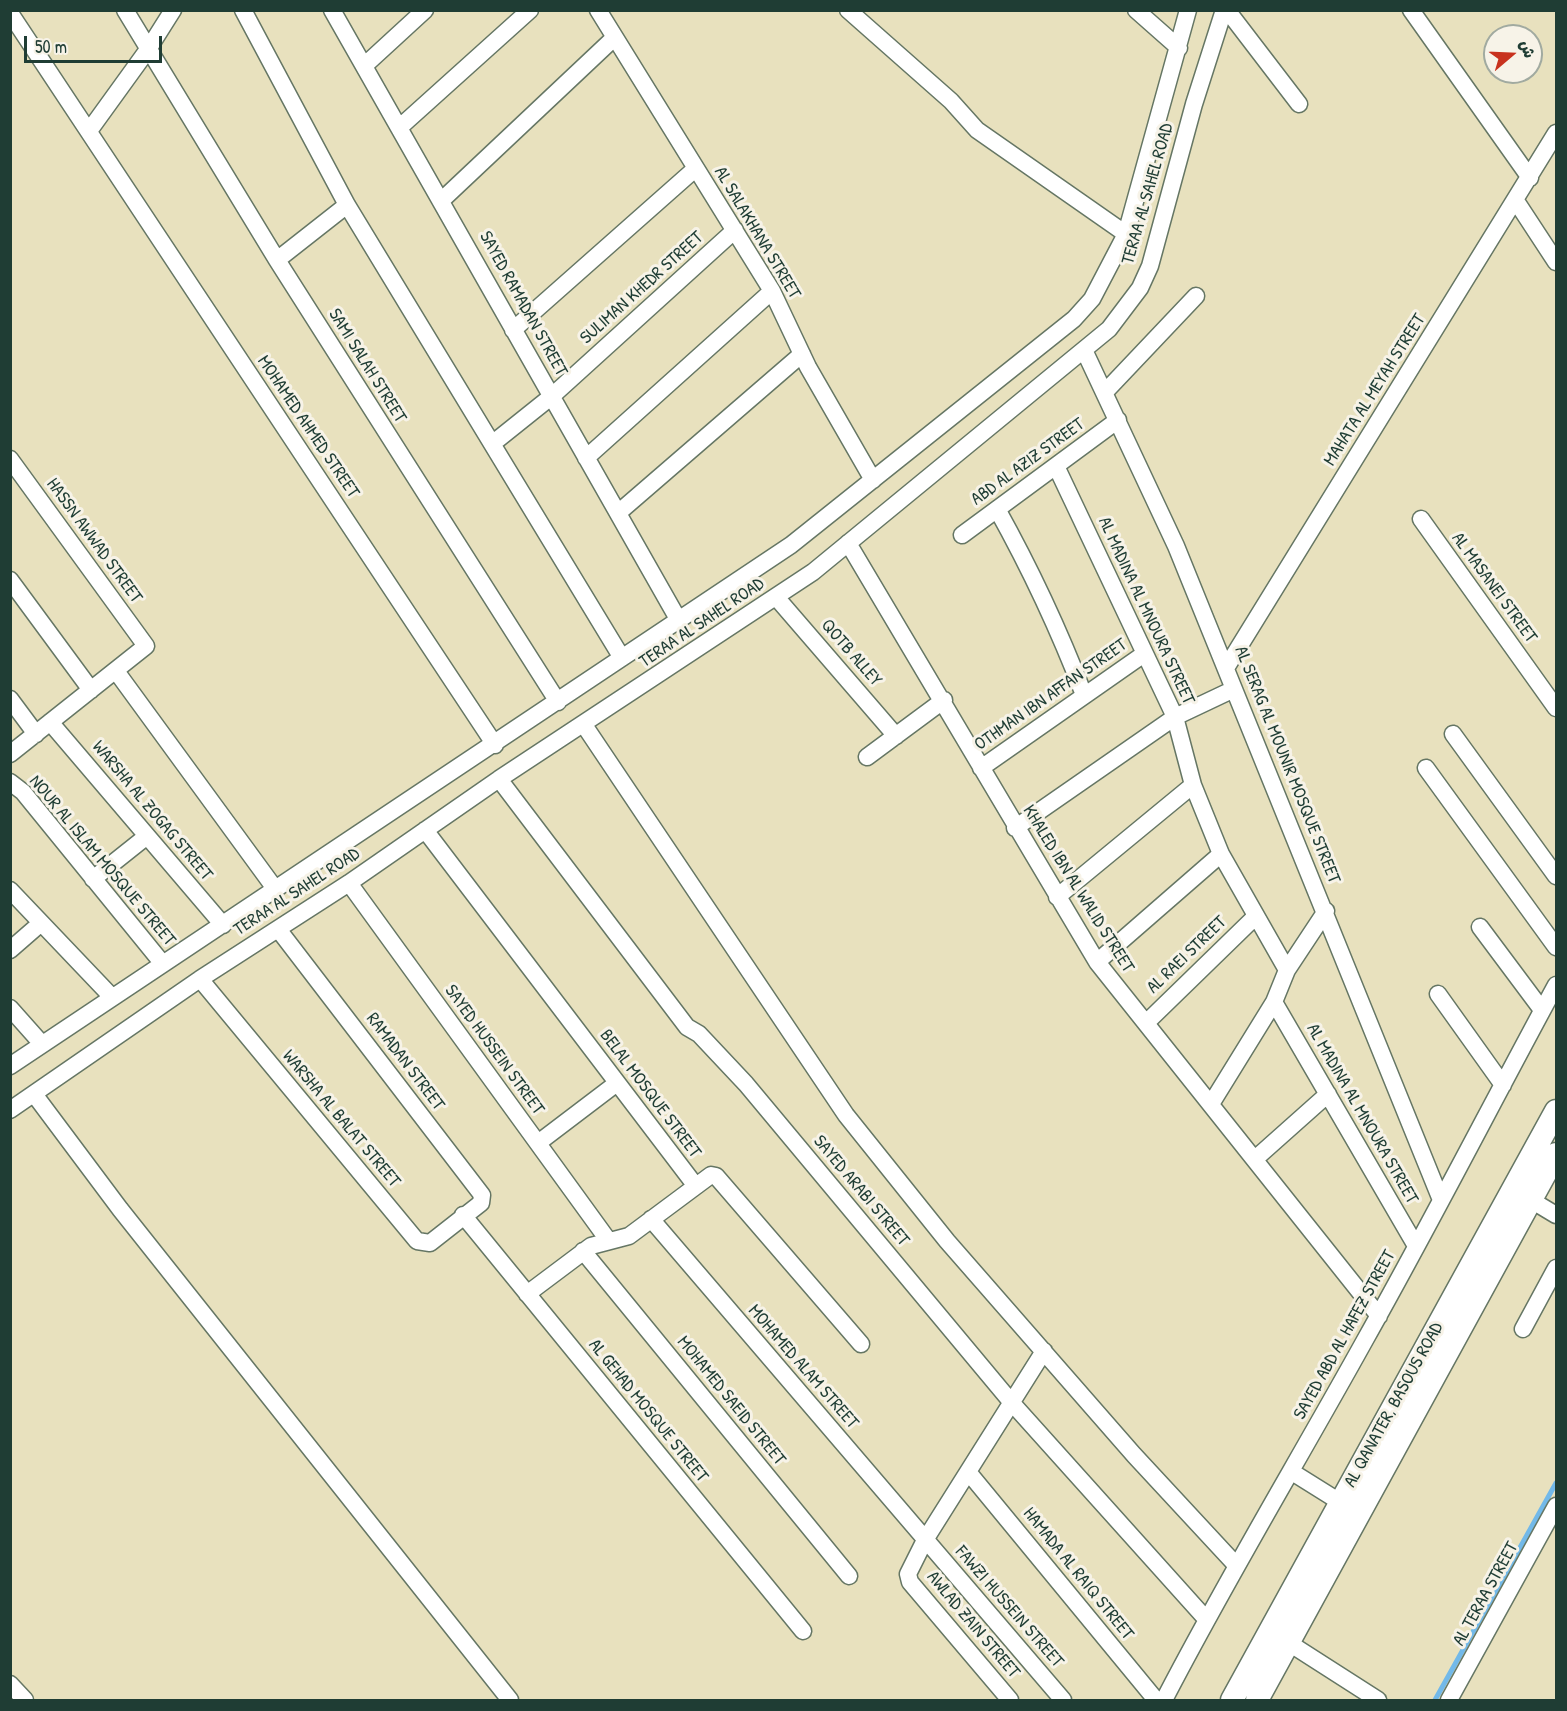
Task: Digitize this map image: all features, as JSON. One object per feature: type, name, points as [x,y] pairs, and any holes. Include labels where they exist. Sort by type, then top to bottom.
[{"type":"main road","name":"AL QANATER, BASOUS ROAD","points":[[1232,1701],[1557,1111]]},
{"type":"main road","name":"AL QANATER, BASOUS ROAD","points":[[1257,1701],[1557,1154]]},
{"type":"street","name":"SAMI SALAH STREET","points":[[125,10],[277,260],[558,702]]},
{"type":"street","points":[[89,131],[149,48],[173,10]]},
{"type":"street","points":[[243,10],[347,205],[622,658]]},
{"type":"street","name":"SAYED RAMADAN STREET","points":[[332,10],[678,619]]},
{"type":"street","points":[[364,66],[425,10]]},
{"type":"street","points":[[400,127],[530,10]]},
{"type":"street","name":"AL SALAKHANA STREET","points":[[598,10],[772,291],[802,354],[873,480]]},
{"type":"street","points":[[848,10],[951,101],[977,130],[1126,234]]},
{"type":"street","points":[[1136,10],[1179,48]]},
{"type":"street","name":"TERAA AL SAHEL ROAD","points":[[11,1064],[495,745],[678,619],[791,545],[1074,319],[1092,299],[1126,234],[1188,10]]},
{"type":"street","points":[[1226,10],[1299,104]]},
{"type":"street","name":"TERAA AL SAHEL ROAD","points":[[10,1110],[200,979],[348,883],[500,779],[813,572],[1118,320],[1140,288],[1150,266],[1194,104],[1226,10]]},
{"type":"street","points":[[1411,10],[1530,178]]},
{"type":"street","name":"MOHAMED AHMED STREET","points":[[10,13],[495,745]]},
{"type":"street","points":[[442,200],[614,38]]},
{"type":"street","name":"MAHATA AL MEYAH STREET","points":[[1226,668],[1557,133]]},
{"type":"street","points":[[513,330],[695,169]]},
{"type":"street","points":[[1516,201],[1557,262]]},
{"type":"street","points":[[277,260],[347,205]]},
{"type":"street","name":"SULIMAN KHEDR STREET","points":[[492,444],[552,396],[735,230]]},
{"type":"street","points":[[586,458],[772,291]]},
{"type":"street","points":[[1105,392],[1196,296]]},
{"type":"street","name":"AL SERAG AL MOUNIR MOSQUE STREET","points":[[1084,350],[1176,546],[1226,668],[1232,690],[1326,911],[1441,1200]]},
{"type":"street","points":[[618,513],[802,354]]},
{"type":"street","name":"ABD AL AZIZ STREET","points":[[962,535],[1118,420]]},
{"type":"street","name":"HASSN AWWAD STREET","points":[[10,459],[146,646],[116,671]]},
{"type":"street","name":"AL MADINA AL MNOURA STREET","points":[[1056,466],[1175,717],[1193,785],[1221,854],[1287,970]]},
{"type":"street","points":[[997,509],[1029,567],[1059,629],[1084,695]]},
{"type":"street","name":"AL MASANEI STREET","points":[[1421,519],[1557,708]]},
{"type":"street","name":"KHALED IBN AL WALID STREET","points":[[848,543],[944,700],[1015,828],[1097,962],[1379,1316]]},
{"type":"street","points":[[10,580],[91,690]]},
{"type":"street","name":"QOTB ALLEY","points":[[776,597],[896,736]]},
{"type":"street","name":"OTHMAN IBN AFFAN STREET","points":[[981,768],[1144,654]]},
{"type":"street","points":[[10,754],[116,671],[276,890]]},
{"type":"street","points":[[1015,828],[1175,717],[1232,690]]},
{"type":"street","points":[[10,699],[36,734]]},
{"type":"street","points":[[867,757],[944,700]]},
{"type":"street","name":"WARSHA AL ZOGAG STREET","points":[[50,722],[223,925]]},
{"type":"street","points":[[584,725],[846,1115],[947,1241],[1134,1455],[1236,1565]]},
{"type":"street","points":[[1453,734],[1557,876]]},
{"type":"street","points":[[1426,768],[1557,947]]},
{"type":"street","name":"SAYED ARABI STREET","points":[[500,779],[687,1027],[699,1034],[746,1084],[1012,1404],[1206,1619]]},
{"type":"street","name":"NOUR AL ISLAM MOSQUE STREET","points":[[10,782],[23,792],[163,964]]},
{"type":"street","points":[[1057,897],[1193,785]]},
{"type":"street","name":"BELAL MOSQUE STREET","points":[[425,830],[695,1185],[706,1177],[716,1176],[861,1344]]},
{"type":"street","points":[[93,879],[147,836]]},
{"type":"street","points":[[1097,962],[1221,854]]},
{"type":"street","name":"SAYED HUSSEIN STREET","points":[[348,883],[608,1240]]},
{"type":"street","points":[[10,890],[111,996]]},
{"type":"street","points":[[1211,1104],[1274,1002],[1287,970],[1326,911]]},
{"type":"street","name":"AL RAEI STREET","points":[[1146,1023],[1256,916]]},
{"type":"street","points":[[10,950],[41,922]]},
{"type":"street","points":[[1480,927],[1542,1010]]},
{"type":"street","name":"RAMADAN STREET","points":[[278,929],[482,1195],[481,1203],[463,1215]]},
{"type":"street","name":"WARSHA AL BALAT STREET","points":[[200,979],[417,1241],[430,1243],[463,1215]]},
{"type":"street","name":"SAYED ABD AL HAFEZ STREET","points":[[1164,1701],[1236,1565],[1292,1472],[1379,1316],[1557,985]]},
{"type":"street","points":[[1438,994],[1503,1085]]},
{"type":"street","name":"AL MADINA AL MNOURA STREET","points":[[1274,1002],[1416,1246]]},
{"type":"street","points":[[10,1008],[42,1044]]},
{"type":"street","points":[[538,1143],[617,1083]]},
{"type":"street","points":[[1255,1160],[1328,1094]]},
{"type":"street","points":[[34,1095],[120,1209],[510,1701]]},
{"type":"street","points":[[527,1294],[584,1251],[608,1240],[623,1239],[695,1185]]},
{"type":"street","points":[[1531,1200],[1557,1215]]},
{"type":"street","name":"AL GEHAD MOSQUE STREET","points":[[463,1215],[803,1631]]},
{"type":"street","name":"MOHAMED ALAM STREET","points":[[651,1219],[925,1540]]},
{"type":"street","name":"MOHAMED SAEID STREET","points":[[584,1251],[849,1576]]},
{"type":"street","points":[[1523,1329],[1554,1279]]},
{"type":"street","points":[[925,1540],[1044,1351]]},
{"type":"street","points":[[1292,1472],[1340,1502]]},
{"type":"street","name":"HAMADA AL RAIQ STREET","points":[[969,1473],[1156,1701]]},
{"type":"street","name":"AL TERAA STREET","points":[[1449,1701],[1557,1506]]},
{"type":"street","name":"AWLAD ZAIN STREET","points":[[925,1540],[908,1574],[910,1582],[1010,1701]]},
{"type":"street","name":"FAWZI HUSSEIN STREET","points":[[925,1540],[1063,1701]]},
{"type":"street","points":[[1289,1643],[1378,1701]]},
{"type":"street","points":[[10,1684],[25,1701]]},
{"type":"waterway","points":[[1435,1700],[1556,1483]]}]
